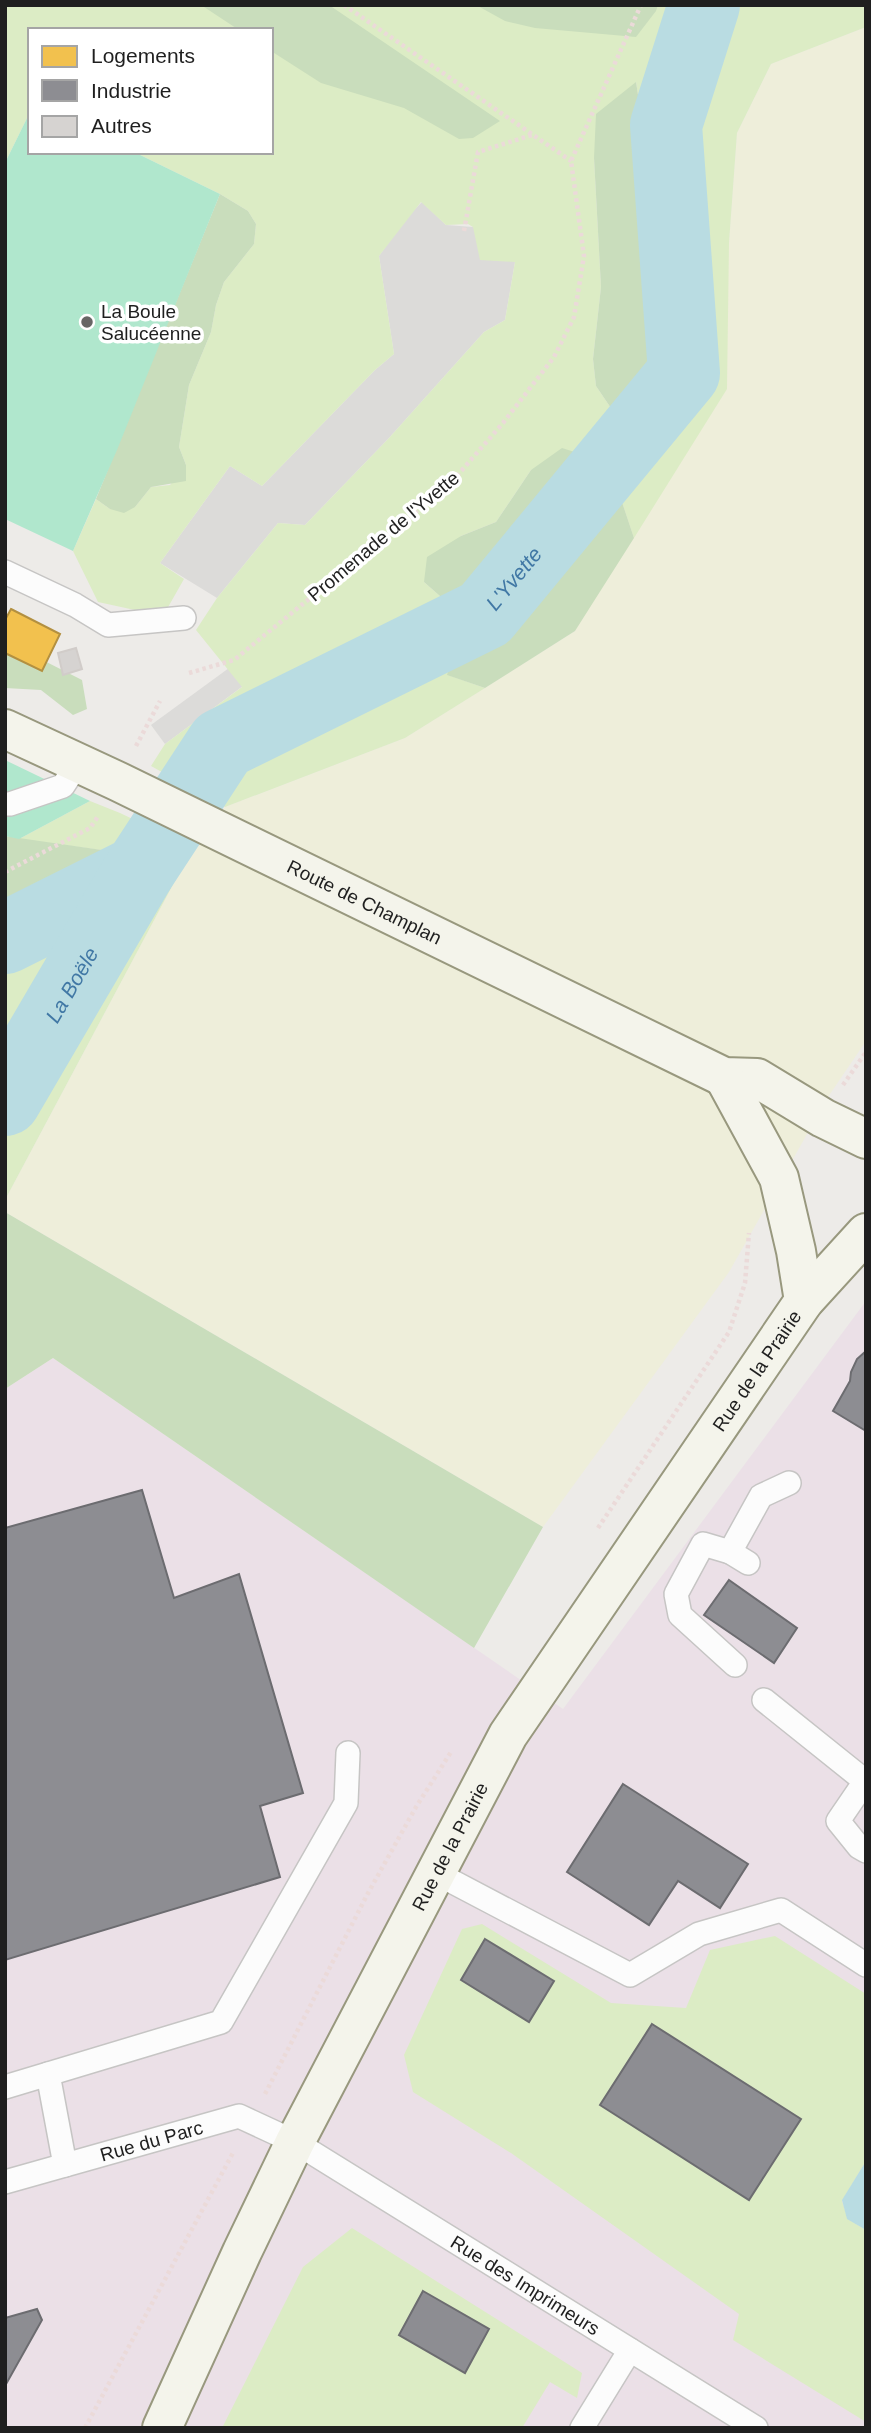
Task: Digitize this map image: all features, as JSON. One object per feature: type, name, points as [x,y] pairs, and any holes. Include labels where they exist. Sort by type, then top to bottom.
[{"type":"street","name":"Route de Champlan","points":[[5,729],[117,780],[724,1077]]},
{"type":"street","points":[[724,1077],[757,1079],[823,1118],[866,1139]]},
{"type":"street","points":[[724,1077],[779,1178],[796,1251],[804,1301]]},
{"type":"street","points":[[804,1301],[866,1233]]},
{"type":"street","name":"Rue de la Prairie","points":[[162,2428],[295,2143],[508,1735],[804,1301]]},
{"type":"lane","points":[[5,572],[75,605],[108,625],[184,618]]},
{"type":"lane","points":[[5,804],[63,786],[78,763]]},
{"type":"lane","points":[[735,1665],[680,1615],[676,1594],[703,1544],[739,1558],[761,1496],[789,1483]]},
{"type":"lane","points":[[765,1700],[865,1781],[838,1821],[859,1847],[866,1851]]},
{"type":"lane","points":[[5,2087],[221,2022],[346,1803],[348,1753]]},
{"type":"lane","points":[[436,1873],[630,1975],[699,1934],[781,1910],[866,1965]]},
{"type":"lane","points":[[48,2074],[65,2165]]},
{"type":"lane","name":"Rue du Parc","points":[[5,2182],[239,2116],[295,2143]]},
{"type":"lane","name":"Rue des Imprimeurs","points":[[295,2143],[756,2428]]},
{"type":"lane","points":[[582,2428],[630,2350]]},
{"type":"path","points":[[344,5],[571,161],[641,5]]},
{"type":"path","points":[[464,231],[478,152],[533,135]]},
{"type":"path","name":"Promenade de l'Yvette","points":[[189,673],[234,660],[449,485],[503,424],[547,366],[574,317],[584,256],[571,161]]},
{"type":"path","points":[[5,872],[90,828],[108,800],[160,701]]},
{"type":"shaded area","points":[[422,202],[446,225],[473,227],[515,262],[505,320],[484,332],[389,438],[305,525],[278,523],[217,598],[160,563],[230,466],[262,486],[375,370],[394,354],[379,256],[406,218]]},
{"type":"shaded area","points":[[229,668],[243,686],[165,744],[151,725]]},
{"type":"shaded area","points":[[866,1301],[866,2428],[5,2428],[5,1389],[53,1358],[563,1709]]},
{"type":"green space","points":[[5,5],[866,5],[866,27],[771,64],[737,133],[729,243],[727,389],[634,538],[622,502],[604,483],[587,456],[531,470],[496,522],[461,536],[424,582],[449,604],[461,630],[448,675],[485,688],[405,738],[225,807],[151,766],[165,744],[242,687],[196,630],[217,598],[278,523],[305,525],[389,438],[484,332],[505,320],[515,262],[480,260],[473,227],[468,224],[446,225],[421,202],[379,256],[394,354],[375,370],[262,486],[230,466],[160,563],[184,579],[167,609],[144,612],[98,602],[73,551],[96,499],[110,509],[135,507],[151,487],[170,485],[186,465],[179,447],[189,385],[211,332],[224,282],[254,244],[256,224],[248,211],[220,194],[138,154],[273,154],[273,28],[28,28],[28,116],[5,163]],"holes":[[[636,82],[665,268],[673,358],[646,406],[635,415],[615,414],[596,386],[593,359],[601,287],[594,158]]]},
{"type":"green space","points":[[201,5],[329,5],[500,121],[473,138],[459,139],[404,108],[321,83],[273,52],[273,28],[236,28]]},
{"type":"green space","points":[[476,5],[658,5],[636,37],[535,28],[505,21]]},
{"type":"green space","points":[[866,27],[866,1041],[828,1097],[729,1272],[543,1527],[5,1212],[5,1200],[177,877],[225,807],[405,738],[575,631],[729,243],[737,133],[771,64]]},
{"type":"green space","points":[[636,82],[665,268],[673,358],[646,406],[636,415],[615,414],[596,386],[593,359],[601,287],[594,158],[596,114]]},
{"type":"green space","name":"La Boule Salucéenne","points":[[28,116],[28,154],[138,154],[220,194],[117,450],[73,551],[5,519],[5,163]]},
{"type":"green space","points":[[220,194],[248,211],[256,224],[254,244],[224,282],[211,332],[189,385],[179,447],[186,465],[186,481],[151,487],[135,507],[124,513],[110,509],[96,499]]},
{"type":"green space","points":[[562,448],[587,456],[604,483],[622,502],[634,538],[575,631],[485,688],[447,675],[461,630],[449,604],[424,582],[427,557],[461,536],[496,522],[531,470]]},
{"type":"green space","points":[[5,641],[82,680],[87,709],[73,715],[41,690],[5,688]]},
{"type":"green space","points":[[5,760],[90,801],[19,839],[5,836]]},
{"type":"green space","points":[[90,801],[196,849],[177,877],[5,1200],[5,1060],[22,1039],[5,1027],[5,903],[41,906],[74,921],[101,850],[19,839]]},
{"type":"green space","points":[[5,836],[102,850],[111,865],[108,895],[92,920],[74,921],[41,906],[5,903]]},
{"type":"green space","points":[[5,1212],[543,1527],[474,1648],[53,1358],[5,1389]]},
{"type":"green space","points":[[482,1924],[611,2003],[686,2008],[710,1950],[775,1936],[866,1994],[866,2161],[842,2201],[848,2219],[866,2230],[866,2422],[733,2340],[739,2314],[511,2153],[413,2092],[404,2055],[462,1929]],"holes":[[[485,1939],[554,1982],[528,2022],[461,1980]],[[601,2105],[800,2119],[749,2200]]]},
{"type":"green space","points":[[352,2228],[582,2373],[577,2398],[550,2382],[522,2428],[222,2428],[303,2267]]},
{"type":"water","points":[[866,2161],[866,2230],[847,2219],[842,2200]]},
{"type":"building: Logements","points":[[11,609],[60,634],[42,671],[5,653],[5,620]]},
{"type":"building: Industrie","points":[[866,1351],[866,1431],[833,1411],[850,1381],[857,1359]]},
{"type":"building: Industrie","points":[[142,1490],[174,1598],[239,1574],[303,1793],[260,1806],[280,1877],[5,1960],[5,1528]]},
{"type":"building: Industrie","points":[[729,1580],[797,1628],[774,1663],[704,1615]]},
{"type":"building: Industrie","points":[[623,1784],[748,1864],[720,1908],[678,1881],[649,1925],[567,1872]]},
{"type":"building: Industrie","points":[[485,1939],[554,1981],[529,2022],[461,1980]]},
{"type":"building: Industrie","points":[[652,2024],[801,2119],[749,2200],[600,2105]]},
{"type":"building: Industrie","points":[[423,2291],[489,2329],[465,2373],[399,2335]]},
{"type":"building: Industrie","points":[[37,2309],[42,2320],[5,2386],[5,2318]]},
{"type":"building: Autres","points":[[76,648],[82,669],[63,675],[58,653]]},
{"type":"waterway","name":"L'Yvette","points":[[5,1100],[139,871],[222,744],[485,614],[684,373],[666,125],[704,5]]},
{"type":"waterway","name":"L'Yvette","points":[[5,938],[139,871]]},
{"type":"place","name":"La Boule Salucéenne","points":[[87,322]]},
{"type":"water label","name":"La Boële","points":[[72,986]]}]
